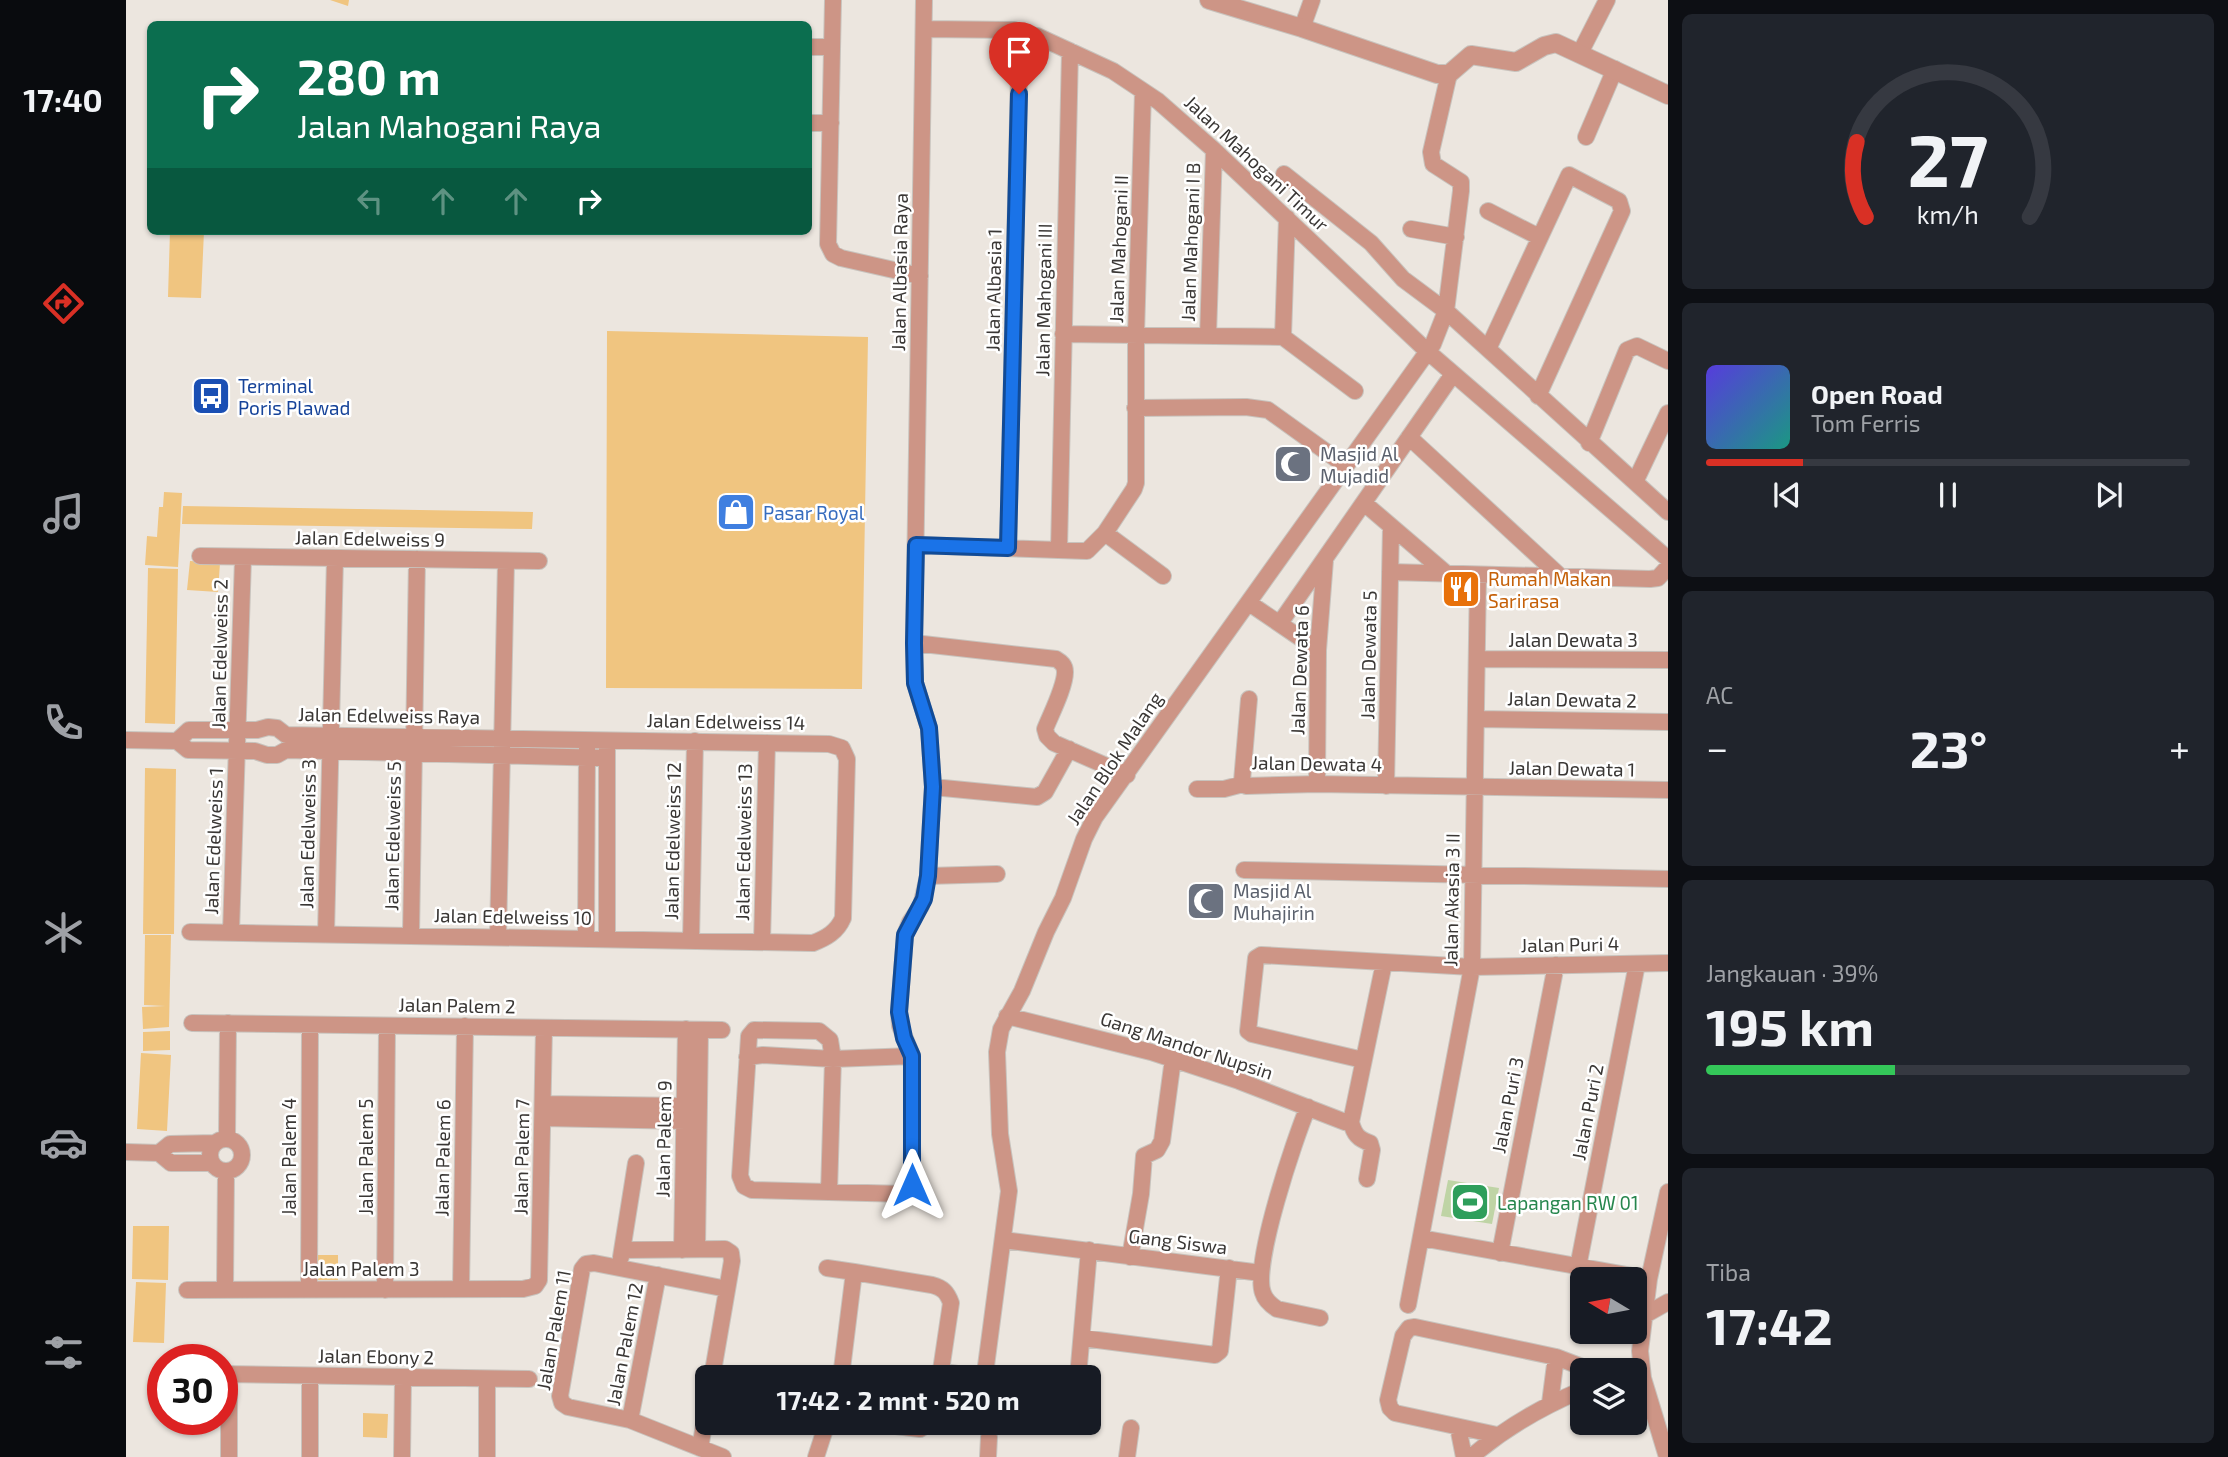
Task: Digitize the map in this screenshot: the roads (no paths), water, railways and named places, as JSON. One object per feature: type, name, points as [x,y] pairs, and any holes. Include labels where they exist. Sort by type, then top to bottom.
[{"type":"street","points":[[833,0],[828,244],[832,254],[841,258],[920,276]]},
{"type":"street","name":"Jalan Albasia Raya","points":[[747,1056],[741,1182],[751,1190],[905,1195],[911,1189],[912,1056],[904,1038],[899,1012],[905,935],[921,906],[928,876],[933,787],[929,728],[915,683],[914,643],[924,0]]},
{"type":"street","points":[[1209,0],[1302,28],[1429,72],[1449,74],[1472,55],[1516,62],[1550,43],[1556,43],[1668,96]]},
{"type":"street","points":[[1302,28],[1312,0]]},
{"type":"street","points":[[1580,53],[1607,0]]},
{"type":"street","name":"Jalan Albasia 1","points":[[924,29],[1014,30],[1020,34],[1008,548]]},
{"type":"street","name":"Jalan Mahogani Timur","points":[[1037,36],[1113,71],[1143,91],[1214,150],[1430,347],[1453,373],[1668,559]]},
{"type":"street","points":[[812,47],[832,47]]},
{"type":"street","name":"Jalan Mahogani III","points":[[1059,550],[1070,51]]},
{"type":"street","points":[[1586,137],[1615,69]]},
{"type":"street","name":"Jalan Blok Malang","points":[[985,1365],[1009,1191],[1001,1152],[997,1052],[1001,1029],[1022,991],[1095,817],[1430,347],[1444,317],[1461,182],[1433,164],[1431,152],[1449,74]]},
{"type":"street","name":"Jalan Mahogani II","points":[[1100,538],[1136,483],[1136,335],[1143,91]]},
{"type":"street","points":[[812,123],[831,123]]},
{"type":"street","name":"Jalan Mahogani I B","points":[[1208,336],[1214,150]]},
{"type":"street","points":[[1284,174],[1371,243],[1403,279],[1444,317],[1488,349],[1668,512]]},
{"type":"street","points":[[1488,349],[1569,175],[1619,201],[1622,211],[1538,396]]},
{"type":"street","points":[[1488,211],[1539,237]]},
{"type":"street","points":[[1283,337],[1287,218]]},
{"type":"street","points":[[1411,229],[1456,237]]},
{"type":"street","points":[[1063,334],[1283,337],[1356,391]]},
{"type":"street","points":[[1589,443],[1627,350],[1637,346],[1668,361]]},
{"type":"street","points":[[1280,623],[1453,373]]},
{"type":"street","points":[[1135,408],[1246,407],[1268,410],[1346,466]]},
{"type":"street","points":[[1635,482],[1668,413]]},
{"type":"street","points":[[1409,437],[1561,577]]},
{"type":"street","points":[[1364,503],[1447,574]]},
{"type":"street","name":"Jalan Dewata 5","points":[[1386,786],[1391,526]]},
{"type":"street","points":[[916,545],[1087,551],[1100,538],[1163,576]]},
{"type":"street","name":"Jalan Edelweiss 9","points":[[200,556],[539,561]]},
{"type":"street","name":"Jalan Edelweiss 2","points":[[238,751],[243,558]]},
{"type":"street","name":"Jalan Edelweiss 3","points":[[326,934],[335,558]]},
{"type":"street","name":"Jalan Dewata 6","points":[[1317,784],[1318,650],[1325,558]]},
{"type":"street","name":"Jalan Edelweiss 5","points":[[411,935],[417,559]]},
{"type":"street","points":[[498,937],[506,561]]},
{"type":"street","points":[[1390,572],[1650,579],[1658,578],[1668,567]]},
{"type":"street","name":"Jalan Akasia 3 II","points":[[1408,1305],[1472,967],[1478,575]]},
{"type":"street","points":[[1249,603],[1318,650]]},
{"type":"street","points":[[914,643],[1056,659],[1062,663],[1065,671],[1045,729],[1047,736],[1054,743],[1127,775]]},
{"type":"street","name":"Jalan Dewata 3","points":[[1477,659],[1668,660]]},
{"type":"street","name":"Jalan Dewata 4","points":[[1249,698],[1243,784],[1475,788]]},
{"type":"street","name":"Jalan Dewata 2","points":[[1476,719],[1668,722]]},
{"type":"street","name":"Jalan Edelweiss Raya","points":[[177,741],[189,730],[257,730],[268,727],[286,734],[607,740]]},
{"type":"street","points":[[586,939],[587,739]]},
{"type":"street","name":"Jalan Edelweiss Raya","points":[[126,740],[177,741],[188,750],[255,751],[267,755],[276,755],[286,750],[607,758]]},
{"type":"street","points":[[607,740],[607,939]]},
{"type":"street","name":"Jalan Edelweiss 14","points":[[607,740],[829,744],[842,748],[847,759],[843,918],[832,933]]},
{"type":"street","name":"Jalan Edelweiss 12","points":[[691,941],[695,741]]},
{"type":"street","name":"Jalan Edelweiss 13","points":[[762,942],[767,743]]},
{"type":"street","points":[[933,787],[1037,797],[1045,792],[1069,749]]},
{"type":"street","name":"Jalan Edelweiss 1","points":[[231,932],[238,751]]},
{"type":"street","points":[[1197,789],[1224,789],[1243,784]]},
{"type":"street","name":"Jalan Dewata 1","points":[[1475,788],[1668,790]]},
{"type":"street","points":[[1244,870],[1668,879]]},
{"type":"street","points":[[928,876],[997,874]]},
{"type":"street","name":"Jalan Edelweiss 10","points":[[190,932],[813,943],[832,933]]},
{"type":"street","name":"Jalan Puri 4","points":[[1363,1059],[1248,1031],[1254,962],[1261,955],[1472,967],[1668,963]]},
{"type":"street","points":[[1367,1179],[1372,1150],[1370,1143],[1361,1140],[1354,1133],[1351,1122],[1384,963]]},
{"type":"street","name":"Jalan Puri 2","points":[[1578,1267],[1637,964]]},
{"type":"street","name":"Jalan Puri 3","points":[[1500,1253],[1556,965]]},
{"type":"street","name":"Gang Mandor Nupsin","points":[[1007,1016],[1173,1059],[1351,1122]]},
{"type":"street","name":"Jalan Palem 2","points":[[192,1023],[722,1030]]},
{"type":"street","points":[[225,1290],[219,1167],[210,1156],[221,1141],[228,1023]]},
{"type":"street","name":"Jalan Palem 4","points":[[309,1289],[310,1024]]},
{"type":"street","name":"Jalan Palem 5","points":[[385,1290],[387,1026]]},
{"type":"street","name":"Jalan Palem 6","points":[[461,1289],[465,1027]]},
{"type":"street","name":"Jalan Palem 7","points":[[535,1286],[540,1280],[544,1028]]},
{"type":"street","name":"Jalan Palem 9","points":[[690,1250],[685,1113],[693,1030]]},
{"type":"street","name":"Jalan Palem 9","points":[[690,1250],[693,1030]]},
{"type":"street","points":[[829,1192],[833,1059],[830,1040],[819,1031],[754,1030],[749,1037],[747,1056],[833,1059],[912,1056]]},
{"type":"street","points":[[1130,1257],[1141,1194],[1143,1156],[1157,1150],[1162,1141],[1173,1059]]},
{"type":"street","points":[[1308,1107],[1287,1161],[1261,1273],[1262,1291],[1272,1305],[1320,1318]]},
{"type":"street","points":[[543,1111],[685,1113]]},
{"type":"street","points":[[126,1152],[159,1153],[171,1163],[234,1169],[243,1156],[241,1147],[235,1141],[170,1144],[159,1153]]},
{"type":"street","points":[[636,1163],[620,1268],[727,1289]]},
{"type":"street","points":[[1647,1314],[1649,1279],[1668,1192]]},
{"type":"street","points":[[1420,1238],[1578,1267]]},
{"type":"street","name":"Gang Siswa","points":[[1003,1240],[1261,1273]]},
{"type":"street","points":[[623,1250],[725,1249],[731,1253],[732,1261],[714,1365]]},
{"type":"street","points":[[1079,1365],[1089,1250]]},
{"type":"street","name":"Jalan Palem 11","points":[[620,1268],[594,1263],[586,1264],[582,1269],[560,1396],[562,1403],[568,1407],[630,1420]]},
{"type":"street","points":[[827,1268],[932,1285],[948,1293],[951,1303],[943,1365]]},
{"type":"street","points":[[1082,1338],[1215,1355],[1220,1351],[1230,1268]]},
{"type":"street","points":[[842,1365],[854,1272]]},
{"type":"street","name":"Jalan Palem 12","points":[[630,1420],[658,1276]]},
{"type":"street","name":"Jalan Palem 3","points":[[187,1290],[523,1289],[535,1286]]},
{"type":"street","points":[[1647,1314],[1668,1302]]},
{"type":"street","points":[[1497,1435],[1395,1413],[1390,1408],[1388,1400],[1403,1336],[1409,1328],[1556,1357],[1570,1362]]},
{"type":"street","points":[[1550,1403],[1556,1357]]},
{"type":"street","name":"Jalan Ebony 2","points":[[238,1374],[528,1379]]},
{"type":"street","points":[[310,1376],[310,1457]]},
{"type":"street","points":[[402,1378],[402,1457]]},
{"type":"street","points":[[487,1379],[487,1457]]},
{"type":"street","points":[[1471,1457],[1497,1435],[1550,1403],[1570,1396]]},
{"type":"street","points":[[1647,1401],[1667,1457]]},
{"type":"street","points":[[630,1420],[723,1457]]},
{"type":"street","points":[[1458,1427],[1464,1457]]},
{"type":"street","points":[[1127,1457],[1131,1428]]},
{"type":"street","points":[[228,1435],[229,1457]]},
{"type":"street","points":[[700,1448],[702,1435]]},
{"type":"street","points":[[816,1457],[823,1435]]},
{"type":"street","points":[[988,1457],[989,1437]]},
{"type":"place","name":"Terminal Poris Plawad","points":[[211,396]]},
{"type":"place","name":"Masjid Al Mujadid","points":[[1293,464]]},
{"type":"place","name":"Pasar Royal","points":[[736,512]]},
{"type":"place","name":"Rumah Makan Sarirasa","points":[[1461,589]]},
{"type":"place","name":"Masjid Al Muhajirin","points":[[1206,901]]},
{"type":"place","name":"Lapangan RW 01","points":[[1470,1202]]}]
